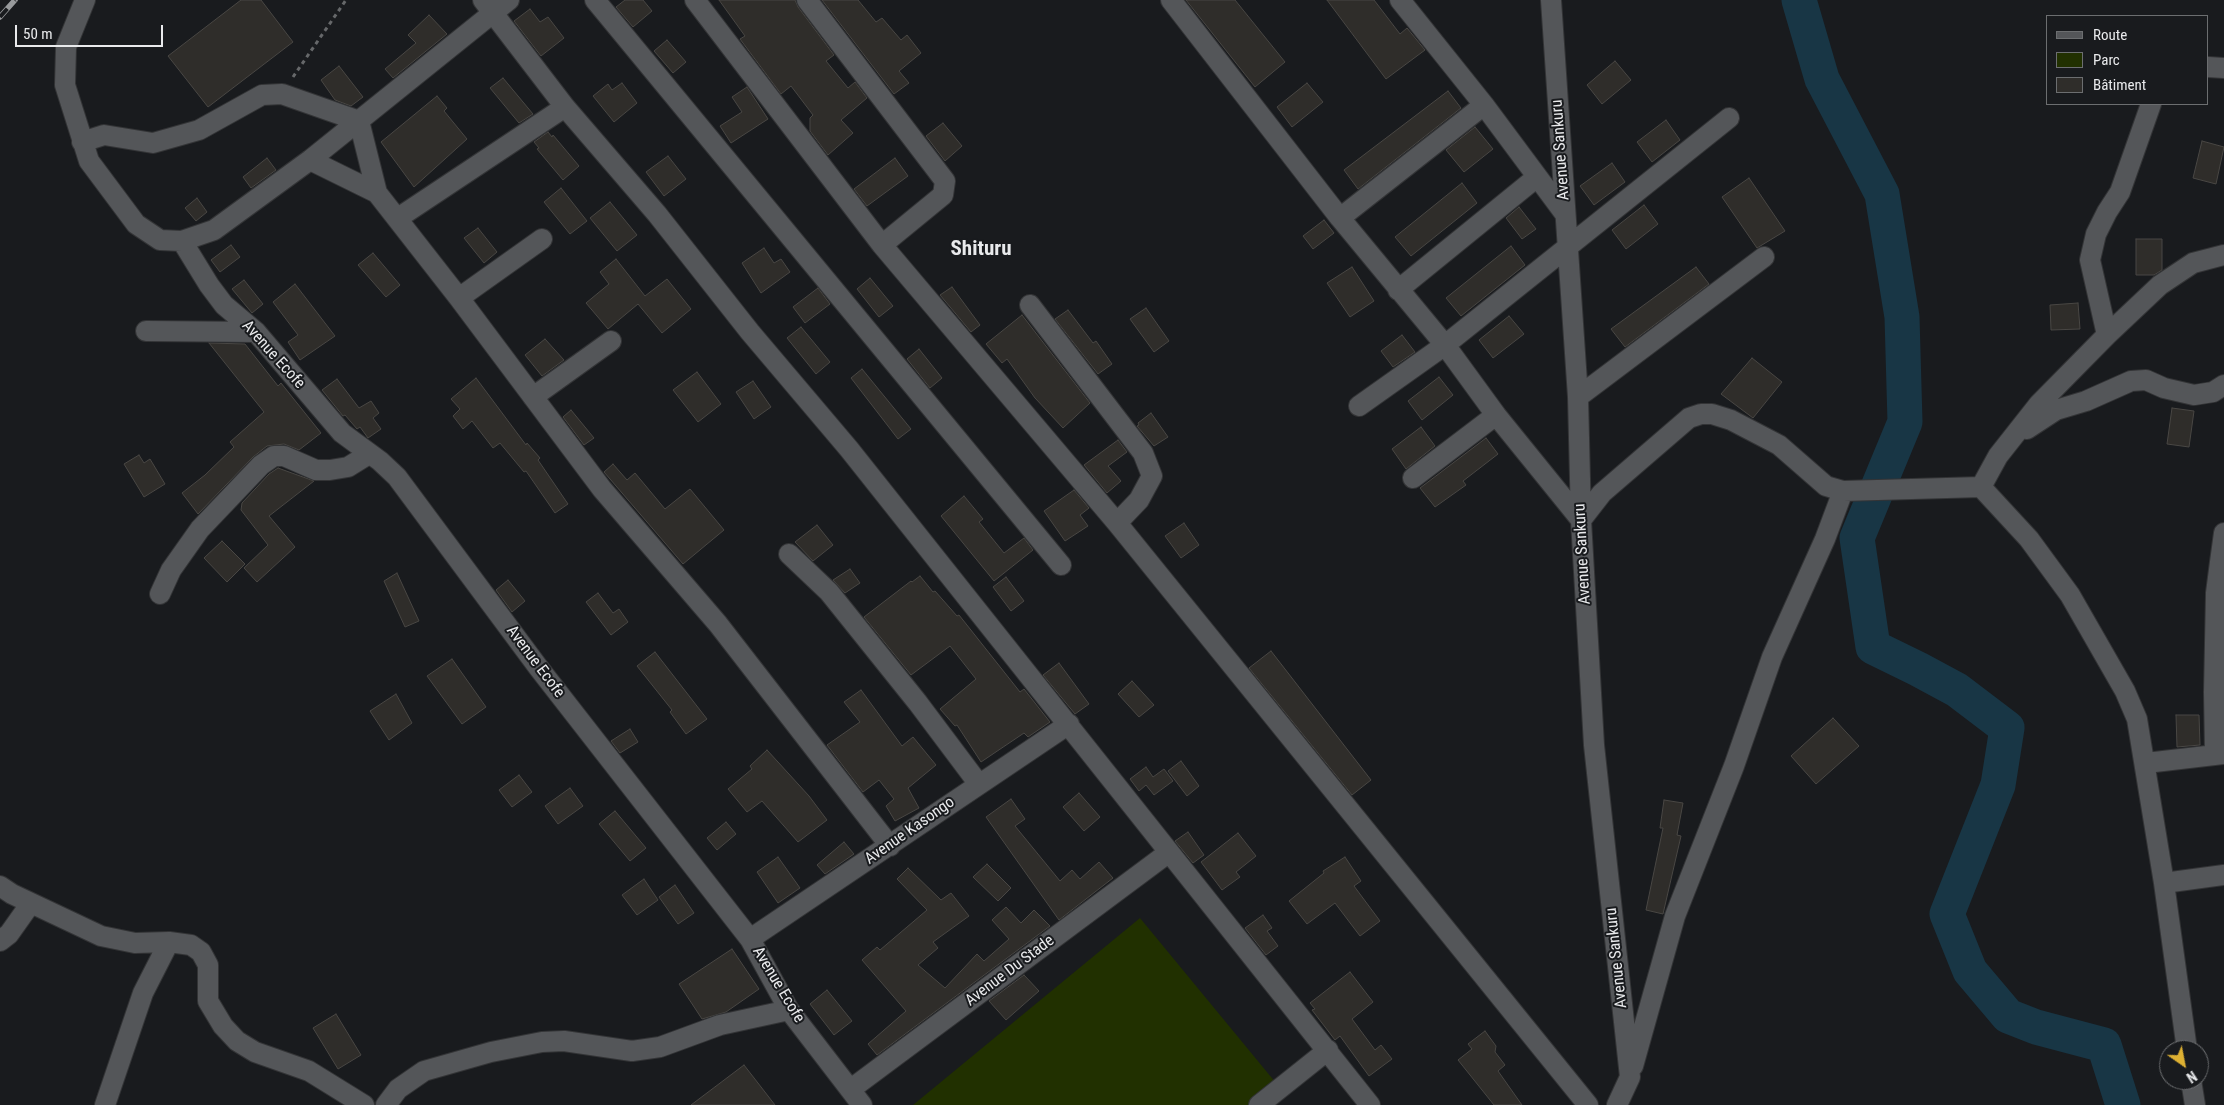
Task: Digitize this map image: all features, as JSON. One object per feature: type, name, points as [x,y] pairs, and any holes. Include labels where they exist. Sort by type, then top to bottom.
[{"type":"street","points":[[86,0],[66,47],[65,85],[89,161],[136,224],[160,240],[182,241],[214,230],[310,160],[359,121],[488,7],[509,0]]},
{"type":"street","points":[[595,0],[1061,566]]},
{"type":"street","points":[[695,0],[882,245],[1117,523],[1588,1105]]},
{"type":"street","points":[[807,0],[945,182],[942,195],[882,245]]},
{"type":"street","points":[[1171,0],[1340,218],[1445,346],[1496,415],[1581,520],[1602,493],[1689,418],[1701,414],[1712,414],[1731,420],[1779,445],[1826,486],[1843,491],[1981,487],[2029,539],[2070,595],[2125,691],[2137,719],[2146,763],[2186,1040]]},
{"type":"street","points":[[1400,0],[1484,105],[1565,214]]},
{"type":"street","name":"Avenue Sankuru","points":[[1551,0],[1578,397],[1581,520],[1594,745],[1630,1077]]},
{"type":"street","points":[[488,7],[564,106],[657,214],[750,332],[848,449],[1069,724],[1168,853],[1328,1050],[1370,1105]]},
{"type":"street","points":[[2209,67],[2224,68]]},
{"type":"street","points":[[82,142],[104,135],[153,143],[200,130],[262,95],[282,94],[359,121]]},
{"type":"street","points":[[1340,218],[1484,105]]},
{"type":"street","points":[[2107,334],[2090,260],[2096,234],[2120,192],[2151,105]]},
{"type":"street","points":[[398,218],[564,106]]},
{"type":"street","points":[[1359,406],[1445,346],[1729,118]]},
{"type":"street","points":[[359,121],[377,193]]},
{"type":"street","points":[[310,160],[377,193],[459,298],[602,489],[718,624],[890,846]]},
{"type":"street","points":[[1398,290],[1537,177]]},
{"type":"street","points":[[459,298],[542,239]]},
{"type":"street","name":"Avenue Ecofe","points":[[182,241],[209,285],[224,305],[256,332],[342,433],[397,477],[538,667],[750,939],[789,1010],[857,1097]]},
{"type":"street","points":[[1981,487],[1998,456],[2039,404],[2107,334],[2160,285],[2193,263],[2224,255]]},
{"type":"street","points":[[1578,397],[1764,257]]},
{"type":"street","points":[[1030,305],[1143,453],[1152,476],[1139,500],[1117,523]]},
{"type":"street","points":[[146,331],[256,332]]},
{"type":"street","points":[[533,397],[611,341]]},
{"type":"street","points":[[1998,456],[2034,422],[2056,410],[2086,401],[2131,381],[2146,380],[2164,388],[2194,395],[2213,392],[2224,385]]},
{"type":"street","points":[[1413,478],[1496,415]]},
{"type":"street","points":[[160,594],[172,570],[200,529],[261,465],[274,456],[284,456],[316,470],[330,470],[348,467],[369,454]]},
{"type":"street","points":[[1617,1105],[1630,1077],[1675,916],[1734,766],[1772,657],[1825,539],[1843,491]]},
{"type":"street","points":[[2146,763],[2220,755],[2214,642],[2216,593],[2224,533]]},
{"type":"street","points":[[789,554],[830,592],[918,703],[978,784]]},
{"type":"street","name":"Avenue Kasongo","points":[[750,939],[1069,724]]},
{"type":"street","name":"Avenue Du Stade","points":[[857,1097],[1168,853]]},
{"type":"street","points":[[2164,883],[2224,875]]},
{"type":"street","points":[[0,886],[100,936],[134,943],[169,942],[191,945],[201,952],[208,964],[208,1001],[223,1026],[237,1041],[254,1052],[309,1071],[364,1105]]},
{"type":"street","points":[[0,941],[8,934],[31,903]]},
{"type":"street","points":[[105,1105],[143,993],[169,942]]},
{"type":"street","points":[[386,1105],[398,1089],[424,1071],[491,1052],[542,1042],[564,1041],[632,1051],[660,1047],[720,1025],[789,1010]]},
{"type":"street","points":[[1259,1105],[1328,1050]]},
{"type":"street","points":[[2193,1090],[2195,1105]]},
{"type":"path","points":[[282,94],[313,45],[346,0]]},
{"type":"green space","points":[[1140,918],[1276,1083],[1249,1105],[913,1105]]},
{"type":"building","points":[[241,0],[261,0],[293,42],[208,107],[168,56]]},
{"type":"building","points":[[625,0],[643,0],[652,11],[633,27],[616,7]]},
{"type":"building","points":[[719,0],[795,0],[798,7],[834,55],[826,61],[848,88],[855,82],[867,98],[841,120],[853,133],[828,155],[810,131],[810,118],[813,115],[791,86],[781,94],[740,39],[745,36]]},
{"type":"building","points":[[822,0],[858,0],[876,22],[882,18],[901,40],[907,35],[921,53],[899,71],[909,83],[894,94]]},
{"type":"building","points":[[1186,0],[1235,0],[1285,62],[1255,87]]},
{"type":"building","points":[[1327,0],[1374,0],[1400,34],[1407,28],[1425,50],[1386,79]]},
{"type":"building","points":[[530,9],[540,22],[548,17],[564,38],[541,56],[514,21]]},
{"type":"building","points":[[429,15],[447,34],[393,78],[385,69],[416,43],[408,35]]},
{"type":"building","points":[[667,40],[686,62],[673,73],[654,51]]},
{"type":"building","points":[[1615,61],[1631,80],[1602,104],[1587,85]]},
{"type":"building","points":[[339,66],[363,97],[351,106],[335,100],[321,80]]},
{"type":"building","points":[[503,78],[533,114],[519,123],[490,88]]},
{"type":"building","points":[[622,83],[637,103],[614,122],[593,96],[608,84],[612,90]]},
{"type":"building","points":[[1307,83],[1323,102],[1292,127],[1277,107]]},
{"type":"building","points":[[747,87],[768,119],[731,143],[720,126],[742,112],[732,97]]},
{"type":"building","points":[[1448,91],[1461,108],[1358,189],[1344,170]]},
{"type":"building","points":[[437,96],[447,108],[444,111],[467,139],[414,187],[381,142]]},
{"type":"building","points":[[1666,120],[1680,140],[1652,162],[1637,142]]},
{"type":"building","points":[[943,123],[962,146],[945,161],[926,136]]},
{"type":"building","points":[[1475,127],[1493,149],[1464,172],[1446,150]]},
{"type":"building","points":[[548,132],[552,137],[553,135],[579,166],[563,180],[537,149],[539,148],[534,142]]},
{"type":"building","points":[[2202,141],[2224,147],[2216,184],[2193,178]]},
{"type":"building","points":[[668,156],[686,179],[664,196],[646,172]]},
{"type":"building","points":[[267,158],[276,170],[251,188],[243,177]]},
{"type":"building","points":[[895,158],[908,176],[867,206],[854,189]]},
{"type":"building","points":[[1612,163],[1625,182],[1594,205],[1580,186]]},
{"type":"building","points":[[1749,178],[1785,231],[1757,248],[1722,197]]},
{"type":"building","points":[[1462,183],[1477,203],[1411,256],[1395,237]]},
{"type":"building","points":[[561,188],[587,221],[570,234],[544,202]]},
{"type":"building","points":[[197,198],[207,212],[196,221],[185,208]]},
{"type":"building","points":[[610,202],[637,235],[617,251],[590,218]]},
{"type":"building","points":[[1644,205],[1658,224],[1626,249],[1612,230]]},
{"type":"building","points":[[1519,207],[1536,229],[1522,239],[1506,218]]},
{"type":"building","points":[[1324,220],[1334,233],[1313,249],[1303,236]]},
{"type":"building","points":[[478,228],[497,252],[484,263],[464,238]]},
{"type":"building","points":[[2136,239],[2162,239],[2162,270],[2154,275],[2136,275]]},
{"type":"building","points":[[231,245],[240,257],[220,272],[211,260]]},
{"type":"building","points":[[1511,246],[1525,265],[1461,316],[1446,298]]},
{"type":"building","points":[[764,248],[774,263],[781,259],[790,272],[761,293],[742,263]]},
{"type":"building","points":[[373,253],[400,285],[386,297],[358,265]]},
{"type":"building","points":[[616,259],[645,296],[667,279],[691,309],[662,333],[638,304],[608,329],[586,303],[609,284],[600,272]]},
{"type":"building","points":[[1352,267],[1374,301],[1350,317],[1327,283]]},
{"type":"building","points":[[1696,267],[1709,284],[1625,347],[1611,329]]},
{"type":"building","points":[[870,278],[893,306],[879,317],[857,289]]},
{"type":"building","points":[[244,280],[263,304],[252,313],[232,289]]},
{"type":"building","points":[[295,284],[335,336],[300,360],[288,342],[298,335],[273,302]]},
{"type":"building","points":[[952,287],[980,325],[971,332],[940,295]]},
{"type":"building","points":[[818,288],[830,304],[805,323],[793,307]]},
{"type":"building","points":[[2078,303],[2080,329],[2051,330],[2050,305]]},
{"type":"building","points":[[1146,308],[1169,341],[1154,352],[1130,319]]},
{"type":"building","points":[[1068,310],[1093,343],[1096,341],[1112,364],[1098,374],[1055,319]]},
{"type":"building","points":[[1022,315],[1090,403],[1063,428],[1035,398],[1007,359],[1002,363],[986,344]]},
{"type":"building","points":[[1509,316],[1524,334],[1493,358],[1479,340]]},
{"type":"building","points":[[801,327],[830,362],[816,374],[787,338]]},
{"type":"building","points":[[1402,335],[1415,352],[1393,367],[1381,351]]},
{"type":"building","points":[[545,339],[564,360],[542,376],[525,355]]},
{"type":"building","points":[[209,343],[245,344],[278,386],[281,383],[321,433],[299,450],[284,444],[267,446],[253,457],[198,514],[182,493],[205,475],[234,447],[230,442],[264,412]]},
{"type":"building","points":[[919,349],[942,378],[930,388],[907,359]]},
{"type":"building","points":[[1752,358],[1782,382],[1753,418],[1721,394]]},
{"type":"building","points":[[862,369],[911,429],[898,439],[851,378]]},
{"type":"building","points":[[697,372],[721,404],[698,422],[673,390]]},
{"type":"building","points":[[1439,377],[1453,395],[1422,420],[1408,401]]},
{"type":"building","points":[[476,378],[526,445],[527,443],[540,458],[538,460],[568,504],[555,513],[526,471],[524,472],[500,443],[493,448],[472,421],[463,429],[453,416],[460,409],[451,399]]},
{"type":"building","points":[[337,379],[359,408],[371,401],[379,413],[373,418],[381,429],[368,438],[360,427],[357,429],[345,415],[343,416],[322,390]]},
{"type":"building","points":[[753,381],[771,407],[754,419],[736,392]]},
{"type":"building","points":[[2172,408],[2194,411],[2189,447],[2167,444]]},
{"type":"building","points":[[571,410],[594,438],[584,445],[563,417]]},
{"type":"building","points":[[1151,413],[1168,437],[1154,446],[1137,426],[1139,425],[1138,423]]},
{"type":"building","points":[[1421,427],[1435,446],[1406,469],[1392,449]]},
{"type":"building","points":[[1486,438],[1498,454],[1463,481],[1466,485],[1435,507],[1420,488]]},
{"type":"building","points":[[1118,440],[1127,452],[1108,466],[1121,481],[1107,493],[1084,465]]},
{"type":"building","points":[[139,455],[144,463],[150,459],[165,484],[144,497],[124,464]]},
{"type":"building","points":[[613,464],[627,480],[635,473],[665,509],[690,489],[724,530],[683,564],[604,472]]},
{"type":"building","points":[[278,468],[314,481],[269,516],[295,547],[257,582],[244,568],[268,545],[241,510],[242,503],[269,474]]},
{"type":"building","points":[[1074,490],[1089,508],[1080,515],[1088,526],[1065,541],[1044,511]]},
{"type":"building","points":[[964,496],[983,519],[979,522],[1004,553],[1024,538],[1033,550],[994,581],[941,516]]},
{"type":"building","points":[[1184,523],[1199,545],[1181,558],[1165,536]]},
{"type":"building","points":[[817,525],[833,545],[813,561],[795,542]]},
{"type":"building","points":[[222,541],[245,564],[227,582],[204,558]]},
{"type":"building","points":[[850,569],[860,583],[845,593],[833,580]]},
{"type":"building","points":[[397,573],[419,621],[405,627],[384,581]]},
{"type":"building","points":[[920,576],[957,616],[959,615],[1020,692],[1024,689],[1050,722],[1028,737],[1024,733],[981,762],[957,725],[955,726],[940,709],[976,679],[950,646],[911,675],[864,617]]},
{"type":"building","points":[[1006,577],[1024,601],[1011,611],[993,587]]},
{"type":"building","points":[[508,580],[525,601],[512,612],[496,590]]},
{"type":"building","points":[[598,593],[613,613],[619,609],[628,622],[611,635],[586,602]]},
{"type":"building","points":[[1271,651],[1371,780],[1352,795],[1249,668]]},
{"type":"building","points":[[655,652],[707,719],[686,734],[670,712],[672,710],[637,666]]},
{"type":"building","points":[[452,659],[486,707],[462,724],[427,676]]},
{"type":"building","points":[[1059,663],[1089,704],[1075,714],[1043,675]]},
{"type":"building","points":[[1132,681],[1154,705],[1139,717],[1118,694]]},
{"type":"building","points":[[861,690],[902,746],[913,737],[936,765],[908,788],[919,808],[895,821],[886,806],[894,799],[879,780],[863,792],[827,745],[860,722],[844,702]]},
{"type":"building","points":[[396,694],[412,723],[389,740],[370,711]]},
{"type":"building","points":[[2176,715],[2199,715],[2200,745],[2177,747]]},
{"type":"building","points":[[1833,718],[1859,746],[1816,784],[1791,756]]},
{"type":"building","points":[[630,729],[638,742],[620,753],[611,741]]},
{"type":"building","points":[[767,750],[809,796],[827,820],[798,842],[762,801],[747,812],[728,789],[752,769],[750,766]]},
{"type":"building","points":[[1181,761],[1199,786],[1187,796],[1168,771]]},
{"type":"building","points":[[1146,767],[1153,777],[1164,769],[1173,781],[1154,795],[1146,785],[1139,791],[1130,779]]},
{"type":"building","points":[[519,775],[532,792],[512,807],[499,790]]},
{"type":"building","points":[[570,788],[583,806],[558,824],[545,806]]},
{"type":"building","points":[[1079,793],[1100,817],[1084,831],[1063,807]]},
{"type":"building","points":[[1011,799],[1025,819],[1015,826],[1060,881],[1072,870],[1080,879],[1099,862],[1113,878],[1059,920],[986,817]]},
{"type":"building","points":[[1664,800],[1683,803],[1677,835],[1681,836],[1663,914],[1646,910],[1663,828],[1660,828]]},
{"type":"building","points":[[615,811],[646,848],[630,861],[599,824]]},
{"type":"building","points":[[726,822],[736,834],[717,850],[707,838]]},
{"type":"building","points":[[1188,832],[1204,855],[1193,863],[1175,841]]},
{"type":"building","points":[[1238,833],[1256,856],[1236,872],[1240,877],[1222,890],[1201,862]]},
{"type":"building","points":[[844,842],[854,854],[825,874],[817,865]]},
{"type":"building","points":[[778,857],[800,888],[778,903],[757,872]]},
{"type":"building","points":[[1345,857],[1361,881],[1354,886],[1380,921],[1360,936],[1335,903],[1307,924],[1289,901],[1324,873],[1323,871]]},
{"type":"building","points":[[987,864],[1011,888],[998,901],[973,877]]},
{"type":"building","points":[[908,868],[941,900],[951,893],[969,916],[933,942],[938,948],[918,965],[945,988],[977,954],[984,961],[1009,939],[992,920],[1006,907],[1021,923],[1034,910],[1050,926],[877,1055],[868,1044],[906,1011],[862,960],[877,947],[880,950],[927,910],[897,879]]},
{"type":"building","points":[[644,879],[658,900],[637,915],[622,895]]},
{"type":"building","points":[[675,885],[694,913],[678,924],[659,897]]},
{"type":"building","points":[[1263,915],[1272,928],[1267,931],[1278,946],[1266,955],[1245,928]]},
{"type":"building","points":[[732,949],[759,989],[726,1012],[702,1019],[679,984]]},
{"type":"building","points":[[1350,972],[1373,1002],[1352,1019],[1375,1050],[1381,1045],[1392,1059],[1369,1076],[1340,1036],[1335,1040],[1312,1010],[1315,1009],[1310,1003]]},
{"type":"building","points":[[1024,975],[1039,991],[1006,1020],[989,1001]]},
{"type":"building","points":[[827,990],[852,1021],[834,1035],[810,1004]]},
{"type":"building","points":[[336,1014],[361,1055],[338,1069],[313,1028]]},
{"type":"building","points":[[1485,1031],[1496,1046],[1495,1052],[1505,1065],[1498,1071],[1522,1105],[1494,1105],[1458,1060],[1472,1049],[1468,1044]]},
{"type":"building","points":[[744,1065],[775,1105],[691,1105]]},
{"type":"waterway","points":[[1799,0],[1822,79],[1882,194],[1902,317],[1905,422],[1857,538],[1873,647],[1957,690],[2007,728],[1998,785],[1947,914],[1970,971],[2008,1016],[2036,1027],[2104,1045],[2123,1105]]},
{"type":"railway","points":[[0,17],[15,0]]},
{"type":"district","name":"Shituru","points":[[981,250]]}]
